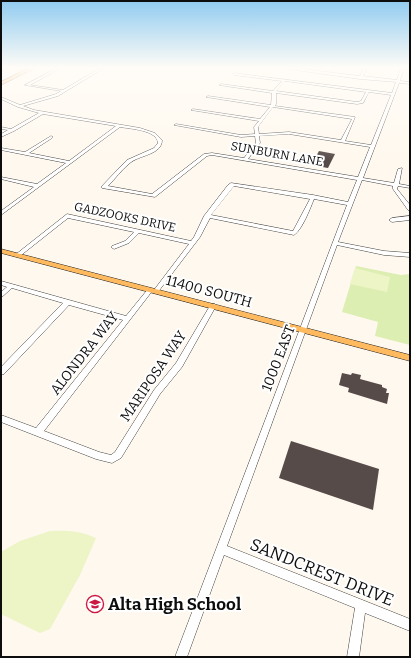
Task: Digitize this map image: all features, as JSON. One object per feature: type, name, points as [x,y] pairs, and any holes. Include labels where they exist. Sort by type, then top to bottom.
[{"type":"main road","name":"11400 SOUTH","points":[[1,251],[410,358]]},
{"type":"street","points":[[3,99],[19,106],[42,113],[119,126]]},
{"type":"street","points":[[19,106],[45,99]]},
{"type":"street","points":[[220,99],[354,118],[343,141]]},
{"type":"street","points":[[245,159],[256,145],[258,135],[256,127],[272,106],[274,99]]},
{"type":"street","points":[[326,99],[360,103],[363,99]]},
{"type":"street","name":"1000 EAST","points":[[181,657],[350,204],[391,99]]},
{"type":"street","points":[[193,110],[260,120]]},
{"type":"street","points":[[309,119],[313,112]]},
{"type":"street","points":[[1,136],[42,113]]},
{"type":"street","points":[[176,125],[241,136],[289,133],[372,146]]},
{"type":"street","points":[[1,213],[119,126]]},
{"type":"street","name":"SUNBURN LANE","points":[[119,126],[151,132],[158,137],[160,143],[152,151],[129,161],[104,187],[153,196],[208,154],[410,187]]},
{"type":"street","points":[[1,128],[13,130]]},
{"type":"street","points":[[25,154],[51,137]]},
{"type":"street","points":[[1,149],[69,162]]},
{"type":"street","points":[[400,169],[396,192],[410,209]]},
{"type":"street","points":[[1,178],[38,186]]},
{"type":"street","name":"ALONDRA WAY","points":[[38,432],[127,319],[192,243],[200,232],[207,216],[230,186],[233,184],[313,197]]},
{"type":"street","points":[[207,216],[294,233],[313,197],[350,204]]},
{"type":"street","name":"GADZOOKS DRIVE","points":[[18,255],[67,216],[192,243]]},
{"type":"street","points":[[392,220],[410,218]]},
{"type":"street","points":[[114,247],[127,242],[138,231]]},
{"type":"street","points":[[336,243],[384,253],[410,255]]},
{"type":"street","points":[[1,283],[127,319]]},
{"type":"street","points":[[1,295],[11,286]]},
{"type":"street","points":[[1,372],[68,302]]},
{"type":"street","name":"MARIPOSA WAY","points":[[38,432],[99,456],[112,459],[118,455],[157,392],[179,365],[214,306]]},
{"type":"street","points":[[1,418],[38,432]]},
{"type":"street","name":"SANDCREST DRIVE","points":[[221,549],[410,625]]},
{"type":"street","points":[[353,657],[361,605]]},
{"type":"green space","points":[[356,266],[401,275],[410,274],[410,345],[375,336],[378,322],[342,312]]},
{"type":"green space","points":[[355,268],[390,277],[387,292],[350,284]]},
{"type":"green space","points":[[50,531],[73,532],[96,538],[80,575],[50,629],[40,633],[1,614],[1,552],[20,541]]},
{"type":"building","points":[[319,151],[335,154],[328,168],[311,165]]},
{"type":"building","points":[[342,373],[361,375],[360,379],[382,385],[382,387],[387,389],[386,393],[389,393],[387,404],[348,392],[349,388],[339,385]]},
{"type":"building","points":[[291,441],[379,469],[373,510],[279,478]]},
{"type":"place","name":"Alta High School","points":[[95,604]]}]
